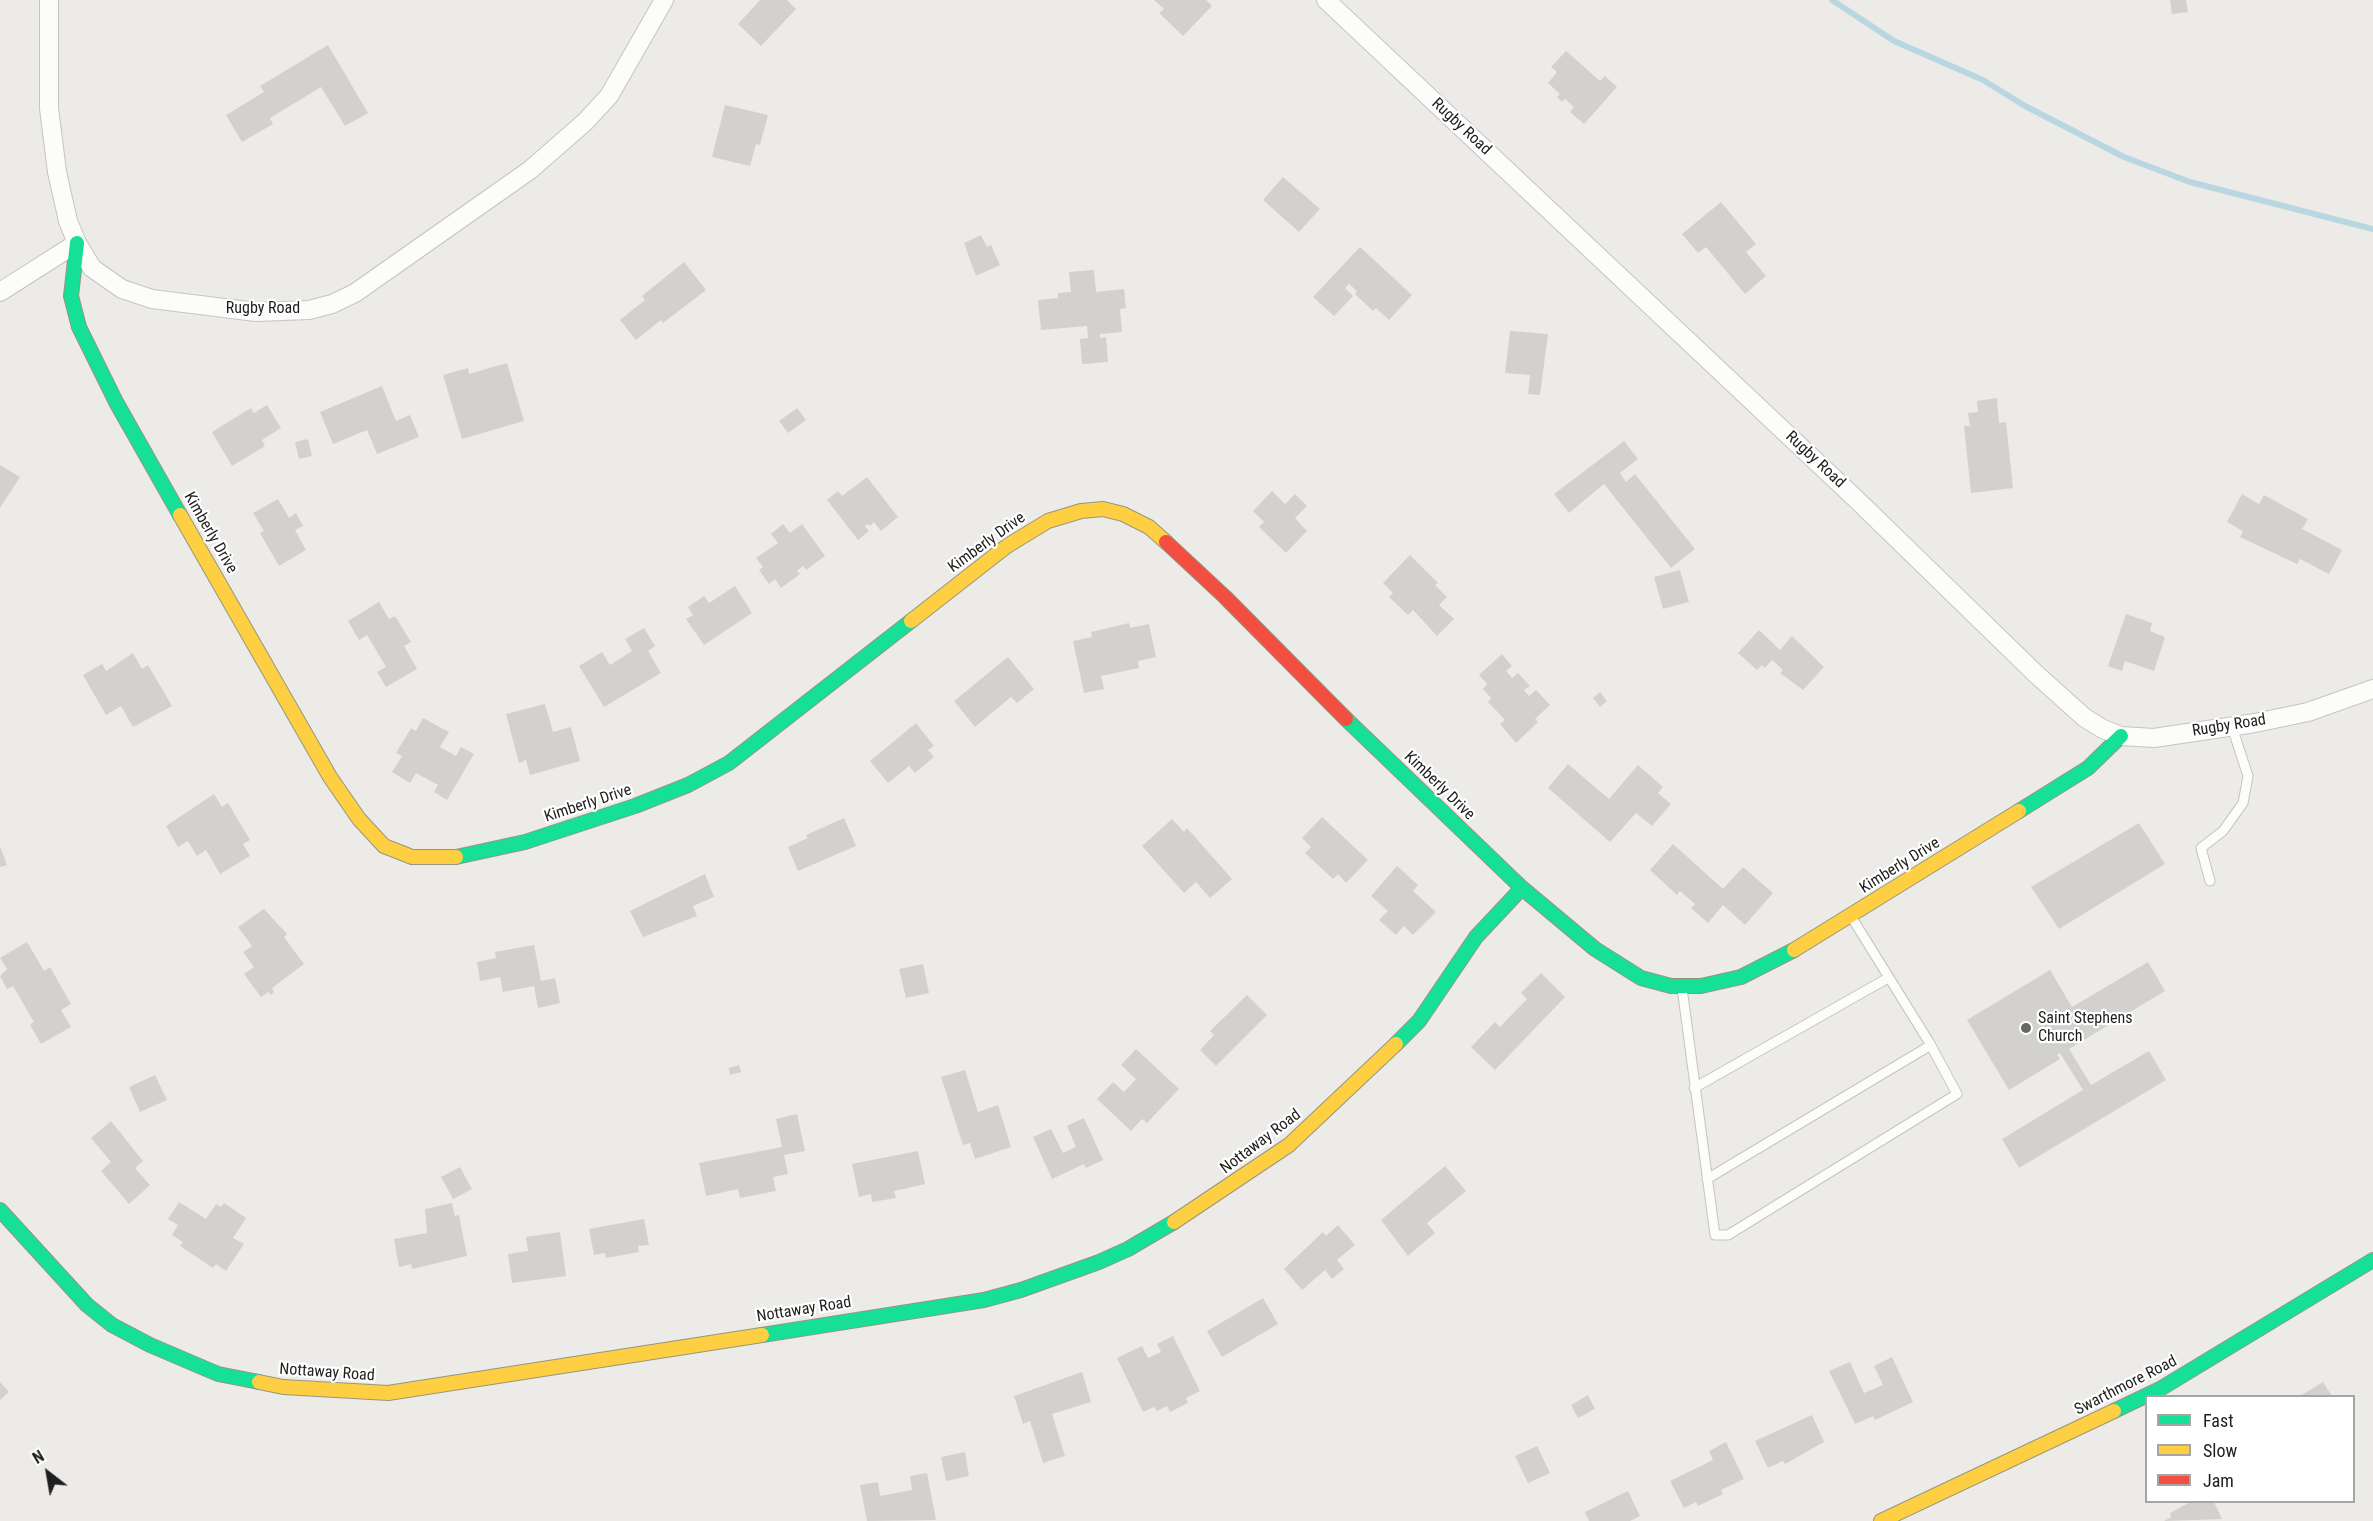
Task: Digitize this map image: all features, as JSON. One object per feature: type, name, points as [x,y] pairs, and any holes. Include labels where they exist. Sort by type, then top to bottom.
[{"type":"street","name":"Rugby Road","points":[[49,0],[49,108],[57,171],[68,221],[77,243],[92,268],[122,289],[152,299],[256,312],[309,310],[332,304],[374,281],[530,170],[585,122],[621,79],[664,0]]},
{"type":"street","name":"Rugby Road","points":[[1326,0],[2085,718],[2121,736],[2154,738],[2232,727],[2308,712],[2373,689]]},
{"type":"street","points":[[0,292],[77,243]]},
{"type":"street","name":"Kimberly Drive","points":[[77,243],[71,296],[76,317],[116,402],[330,777],[359,819],[384,846],[412,858],[460,857],[525,842],[634,806],[688,785],[729,763],[1007,546],[1047,521],[1081,511],[1103,509],[1123,514],[1149,527],[1225,597],[1318,693],[1522,888],[1595,949],[1641,978],[1682,986],[1701,986],[1741,976],[1769,965],[2088,768],[2121,736]]},
{"type":"street","name":"Nottaway Road","points":[[0,1210],[87,1305],[112,1325],[150,1346],[218,1374],[283,1387],[361,1393],[388,1392],[984,1300],[1052,1279],[1128,1249],[1232,1185],[1289,1145],[1419,1021],[1476,937],[1522,888]]},
{"type":"street","name":"Swarthmore Road","points":[[2147,1395],[2373,1260]]},
{"type":"street","name":"Swarthmore Road","points":[[1881,1521],[2145,1396]]},
{"type":"lane","points":[[2210,881],[2200,848],[2223,831],[2243,803],[2248,776],[2232,727]]},
{"type":"lane","points":[[1682,986],[1715,1235],[1728,1235],[1958,1094],[1931,1045],[1851,916]]},
{"type":"lane","points":[[1694,1088],[1888,978]]},
{"type":"lane","points":[[1707,1179],[1931,1045]]},
{"type":"building","points":[[760,0],[787,0],[796,9],[761,46],[738,24]]},
{"type":"building","points":[[1154,0],[1206,0],[1212,6],[1183,36],[1159,13],[1164,9]]},
{"type":"building","points":[[2170,0],[2186,0],[2188,12],[2172,14]]},
{"type":"building","points":[[328,45],[368,113],[345,126],[321,87],[270,118],[273,124],[242,142],[226,115],[264,92],[260,86]]},
{"type":"building","points":[[1566,51],[1600,81],[1605,76],[1617,87],[1584,124],[1570,112],[1574,107],[1565,99],[1562,102],[1557,97],[1560,94],[1548,83],[1557,72],[1551,67]]},
{"type":"building","points":[[725,105],[768,115],[760,145],[756,144],[750,166],[712,157]]},
{"type":"building","points":[[1283,177],[1320,209],[1299,232],[1263,200]]},
{"type":"building","points":[[1721,202],[1756,244],[1746,252],[1766,276],[1745,294],[1706,247],[1698,253],[1682,234]]},
{"type":"building","points":[[981,235],[987,247],[991,245],[1000,265],[976,276],[964,243]]},
{"type":"building","points":[[1360,247],[1412,295],[1389,320],[1376,308],[1373,311],[1355,294],[1357,291],[1349,284],[1345,288],[1353,296],[1334,316],[1313,297]]},
{"type":"building","points":[[684,262],[706,290],[663,323],[661,320],[636,340],[620,320],[645,300],[642,296]]},
{"type":"building","points":[[1094,270],[1096,292],[1124,289],[1126,308],[1120,309],[1122,332],[1100,334],[1100,338],[1106,337],[1108,362],[1082,364],[1080,339],[1088,338],[1087,326],[1041,330],[1038,300],[1058,298],[1058,293],[1071,292],[1069,272]]},
{"type":"building","points":[[1510,331],[1548,334],[1540,395],[1528,394],[1530,375],[1505,373]]},
{"type":"building","points":[[507,363],[524,421],[462,439],[443,375],[468,368],[469,374]]},
{"type":"building","points":[[382,386],[396,421],[410,415],[419,437],[377,454],[367,430],[333,444],[320,412]]},
{"type":"building","points":[[1997,398],[1999,423],[2006,422],[2013,488],[1971,493],[1964,426],[1970,426],[1968,413],[1978,412],[1977,401]]},
{"type":"building","points":[[267,405],[281,428],[262,440],[265,446],[232,466],[212,432],[251,408],[254,413]]},
{"type":"building","points":[[797,408],[806,420],[788,433],[779,421]]},
{"type":"building","points":[[308,439],[312,456],[299,459],[295,442]]},
{"type":"building","points":[[1624,441],[1638,459],[1620,473],[1626,482],[1635,474],[1695,549],[1671,568],[1604,484],[1569,513],[1554,494]]},
{"type":"building","points":[[0,465],[20,477],[0,508]]},
{"type":"building","points":[[867,477],[898,517],[881,531],[874,522],[870,526],[868,524],[865,526],[869,531],[858,540],[827,500],[838,491],[842,496]]},
{"type":"building","points":[[1272,491],[1285,504],[1295,494],[1307,506],[1295,518],[1307,531],[1286,553],[1259,527],[1264,522],[1253,511]]},
{"type":"building","points":[[2242,494],[2259,504],[2264,495],[2308,519],[2302,529],[2342,550],[2329,574],[2300,559],[2297,564],[2240,537],[2243,531],[2227,522]]},
{"type":"building","points":[[278,499],[289,518],[296,513],[303,526],[295,530],[306,550],[279,566],[260,533],[264,531],[253,513]]},
{"type":"building","points":[[783,524],[790,533],[802,524],[825,556],[806,570],[803,566],[797,571],[800,574],[781,588],[775,579],[769,584],[759,570],[763,567],[756,558],[778,543],[771,534]]},
{"type":"building","points":[[1410,555],[1438,583],[1435,585],[1447,597],[1439,605],[1454,619],[1437,636],[1413,610],[1408,615],[1389,597],[1393,593],[1383,583]]},
{"type":"building","points":[[1680,570],[1689,602],[1663,609],[1654,577]]},
{"type":"building","points":[[735,586],[752,613],[704,645],[686,619],[693,615],[688,607],[704,596],[709,603]]},
{"type":"building","points":[[379,602],[389,619],[395,616],[411,642],[404,646],[417,669],[386,687],[377,672],[386,667],[367,635],[359,640],[348,621]]},
{"type":"building","points":[[2126,614],[2152,623],[2150,631],[2165,637],[2154,671],[2125,661],[2122,671],[2108,666]]},
{"type":"building","points":[[1129,623],[1130,628],[1149,624],[1156,657],[1138,661],[1139,668],[1101,676],[1104,689],[1084,693],[1073,641],[1092,637],[1091,632]]},
{"type":"building","points":[[644,628],[655,646],[648,651],[661,673],[604,707],[579,666],[602,652],[610,665],[632,651],[625,639]]},
{"type":"building","points":[[1759,630],[1780,650],[1792,636],[1824,667],[1803,690],[1780,673],[1783,670],[1772,660],[1765,668],[1762,665],[1757,670],[1738,653]]},
{"type":"building","points":[[133,653],[142,669],[148,665],[172,706],[133,727],[121,706],[106,715],[83,675],[102,664],[106,671]]},
{"type":"building","points":[[1502,654],[1512,666],[1506,671],[1512,678],[1518,673],[1530,686],[1524,690],[1529,696],[1536,690],[1550,705],[1535,719],[1538,722],[1516,743],[1500,724],[1505,720],[1488,702],[1491,698],[1483,689],[1487,684],[1479,675]]},
{"type":"building","points":[[1008,657],[1034,689],[1017,703],[1011,697],[975,727],[954,701]]},
{"type":"building","points":[[1600,692],[1607,701],[1600,707],[1593,698]]},
{"type":"building","points":[[545,704],[553,732],[571,727],[580,761],[530,775],[526,760],[519,763],[506,714]]},
{"type":"building","points":[[423,718],[449,732],[440,747],[456,756],[461,747],[474,754],[447,800],[434,792],[438,785],[416,773],[410,783],[392,772],[402,756],[396,753],[411,728],[416,731]]},
{"type":"building","points":[[916,723],[934,746],[928,750],[934,757],[915,773],[909,766],[888,783],[870,761]]},
{"type":"building","points":[[1568,764],[1609,799],[1638,765],[1663,787],[1658,793],[1671,804],[1652,826],[1636,813],[1610,842],[1548,788]]},
{"type":"building","points":[[214,794],[222,807],[228,803],[250,840],[243,844],[250,856],[220,874],[206,850],[197,856],[188,841],[178,847],[166,826]]},
{"type":"building","points":[[1322,817],[1368,860],[1346,883],[1338,874],[1333,879],[1305,853],[1311,847],[1302,838]]},
{"type":"building","points":[[844,818],[856,846],[798,871],[788,847],[808,838],[806,835]]},
{"type":"building","points":[[1172,819],[1184,832],[1187,828],[1232,879],[1210,898],[1196,882],[1184,893],[1142,846]]},
{"type":"building","points":[[2139,823],[2165,864],[2059,929],[2031,887]]},
{"type":"building","points":[[1673,844],[1723,889],[1743,867],[1773,893],[1745,925],[1723,905],[1708,923],[1691,908],[1695,904],[1680,891],[1677,895],[1650,870]]},
{"type":"building","points":[[0,846],[7,865],[0,867]]},
{"type":"building","points":[[1397,866],[1418,885],[1413,891],[1436,912],[1413,935],[1404,926],[1396,935],[1379,920],[1388,911],[1371,896]]},
{"type":"building","points":[[705,874],[714,897],[693,906],[697,916],[643,937],[630,911]]},
{"type":"building","points":[[264,909],[287,934],[284,937],[304,964],[272,988],[274,992],[271,995],[269,992],[261,997],[244,974],[254,967],[243,952],[252,946],[238,927]]},
{"type":"building","points":[[27,942],[44,971],[50,967],[71,1004],[61,1010],[71,1027],[41,1044],[30,1025],[34,1022],[13,986],[7,989],[0,976],[7,969],[0,958]]},
{"type":"building","points":[[534,945],[541,981],[555,978],[560,1003],[538,1008],[534,986],[503,992],[500,977],[480,981],[477,962],[496,958],[495,952]]},
{"type":"building","points":[[2148,962],[2165,991],[2069,1049],[2091,1085],[2149,1051],[2166,1080],[2019,1168],[2002,1139],[2083,1090],[2060,1053],[2057,1055],[2060,1059],[2009,1090],[1967,1020],[2050,970],[2072,1007]]},
{"type":"building","points":[[923,964],[929,993],[906,998],[899,969]]},
{"type":"building","points":[[1541,973],[1565,997],[1495,1070],[1471,1047],[1495,1022],[1500,1027],[1527,999],[1521,993]]},
{"type":"building","points":[[1247,995],[1267,1015],[1216,1066],[1200,1050],[1214,1035],[1210,1031]]},
{"type":"building","points":[[1136,1049],[1179,1089],[1147,1123],[1142,1119],[1131,1131],[1097,1099],[1113,1082],[1124,1092],[1136,1079],[1121,1065]]},
{"type":"building","points":[[739,1065],[741,1072],[730,1075],[729,1068]]},
{"type":"building","points":[[965,1070],[978,1112],[998,1105],[1011,1147],[975,1159],[970,1143],[963,1145],[941,1077]]},
{"type":"building","points":[[155,1075],[167,1100],[140,1112],[129,1087]]},
{"type":"building","points":[[797,1114],[805,1151],[784,1155],[788,1174],[773,1177],[776,1191],[740,1198],[738,1189],[706,1196],[699,1163],[782,1147],[776,1119]]},
{"type":"building","points":[[1084,1118],[1103,1160],[1086,1168],[1084,1164],[1052,1179],[1033,1137],[1051,1129],[1063,1153],[1076,1147],[1067,1126]]},
{"type":"building","points":[[111,1121],[143,1161],[135,1168],[150,1185],[129,1204],[101,1171],[111,1162],[91,1138]]},
{"type":"building","points":[[918,1151],[925,1184],[894,1191],[896,1198],[872,1202],[871,1194],[859,1197],[852,1164]]},
{"type":"building","points":[[1445,1166],[1466,1191],[1427,1223],[1435,1233],[1408,1256],[1381,1220]]},
{"type":"building","points":[[460,1167],[472,1189],[453,1199],[441,1177]]},
{"type":"building","points":[[179,1202],[206,1219],[216,1204],[221,1207],[224,1203],[246,1218],[233,1238],[244,1244],[226,1271],[216,1264],[213,1268],[180,1246],[183,1242],[172,1235],[178,1225],[168,1219]]},
{"type":"building","points":[[452,1203],[455,1216],[459,1215],[467,1256],[412,1269],[411,1264],[399,1267],[394,1239],[427,1233],[425,1209]]},
{"type":"building","points":[[644,1219],[649,1245],[638,1246],[639,1252],[606,1258],[605,1253],[594,1255],[589,1229]]},
{"type":"building","points":[[1338,1225],[1355,1245],[1337,1260],[1344,1269],[1332,1279],[1325,1270],[1302,1290],[1284,1269],[1323,1232],[1326,1236]]},
{"type":"building","points":[[560,1232],[566,1276],[512,1283],[508,1254],[528,1251],[526,1237]]},
{"type":"building","points":[[1263,1298],[1278,1324],[1222,1357],[1207,1331]]},
{"type":"building","points":[[1173,1336],[1200,1391],[1186,1398],[1188,1403],[1170,1412],[1167,1406],[1157,1411],[1154,1407],[1143,1412],[1117,1358],[1142,1346],[1148,1358],[1161,1352],[1157,1344]]},
{"type":"building","points":[[1892,1357],[1913,1402],[1875,1420],[1873,1416],[1855,1424],[1829,1371],[1850,1362],[1864,1393],[1883,1385],[1874,1366]]},
{"type":"building","points":[[1082,1372],[1091,1402],[1052,1414],[1065,1456],[1043,1463],[1030,1421],[1023,1424],[1014,1396]]},
{"type":"building","points":[[0,1382],[9,1392],[0,1400]]},
{"type":"building","points":[[2323,1382],[2331,1395],[2302,1395]]},
{"type":"building","points":[[1588,1395],[1595,1409],[1578,1418],[1571,1405]]},
{"type":"building","points":[[1812,1415],[1824,1442],[1785,1464],[1783,1461],[1768,1468],[1755,1441]]},
{"type":"building","points":[[1726,1442],[1744,1479],[1721,1490],[1723,1494],[1698,1506],[1696,1502],[1684,1508],[1670,1481],[1713,1460],[1709,1451]]},
{"type":"building","points":[[1537,1446],[1550,1473],[1528,1483],[1515,1456]]},
{"type":"building","points":[[965,1452],[969,1476],[946,1481],[941,1457]]},
{"type":"building","points":[[927,1473],[936,1520],[867,1521],[860,1485],[878,1482],[880,1496],[912,1490],[910,1476]]},
{"type":"building","points":[[1628,1491],[1640,1516],[1630,1521],[1589,1521],[1585,1512]]},
{"type":"building","points":[[2188,1503],[2214,1503],[2222,1519],[2164,1521],[2171,1517],[2170,1513]]},
{"type":"waterway","points":[[1832,0],[1894,41],[1983,80],[2025,106],[2124,157],[2190,182],[2373,229]]},
{"type":"traffic: fast","points":[[77,243],[71,296],[79,327],[116,402],[180,515]]},
{"type":"traffic: fast","points":[[456,857],[525,842],[635,806],[688,785],[729,763],[911,621]]},
{"type":"traffic: fast","points":[[1346,719],[1522,888],[1595,949],[1641,978],[1671,986],[1701,986],[1741,977],[1794,950]]},
{"type":"traffic: fast","points":[[2019,811],[2088,768],[2121,736]]},
{"type":"traffic: fast","points":[[1396,1044],[1419,1021],[1476,937],[1522,888]]},
{"type":"traffic: fast","points":[[0,1210],[87,1305],[112,1325],[150,1345],[218,1374],[259,1382]]},
{"type":"traffic: fast","points":[[762,1335],[984,1300],[1021,1290],[1099,1262],[1128,1249],[1174,1222]]},
{"type":"traffic: fast","points":[[2147,1395],[2373,1260]]},
{"type":"traffic: fast","points":[[2114,1411],[2145,1396]]},
{"type":"traffic: slow","points":[[911,621],[1007,546],[1048,521],[1081,511],[1103,509],[1123,514],[1149,527],[1166,542]]},
{"type":"traffic: slow","points":[[180,515],[330,777],[359,819],[384,846],[412,857],[456,857]]},
{"type":"traffic: slow","points":[[1794,950],[2019,811]]},
{"type":"traffic: slow","points":[[1174,1222],[1289,1145],[1396,1044]]},
{"type":"traffic: slow","points":[[259,1382],[283,1387],[388,1393],[762,1335]]},
{"type":"traffic: slow","points":[[1881,1521],[2114,1411]]},
{"type":"traffic: jam","points":[[1166,542],[1225,597],[1346,719]]},
{"type":"place","name":"Saint Stephens Church","points":[[2026,1028]]}]
